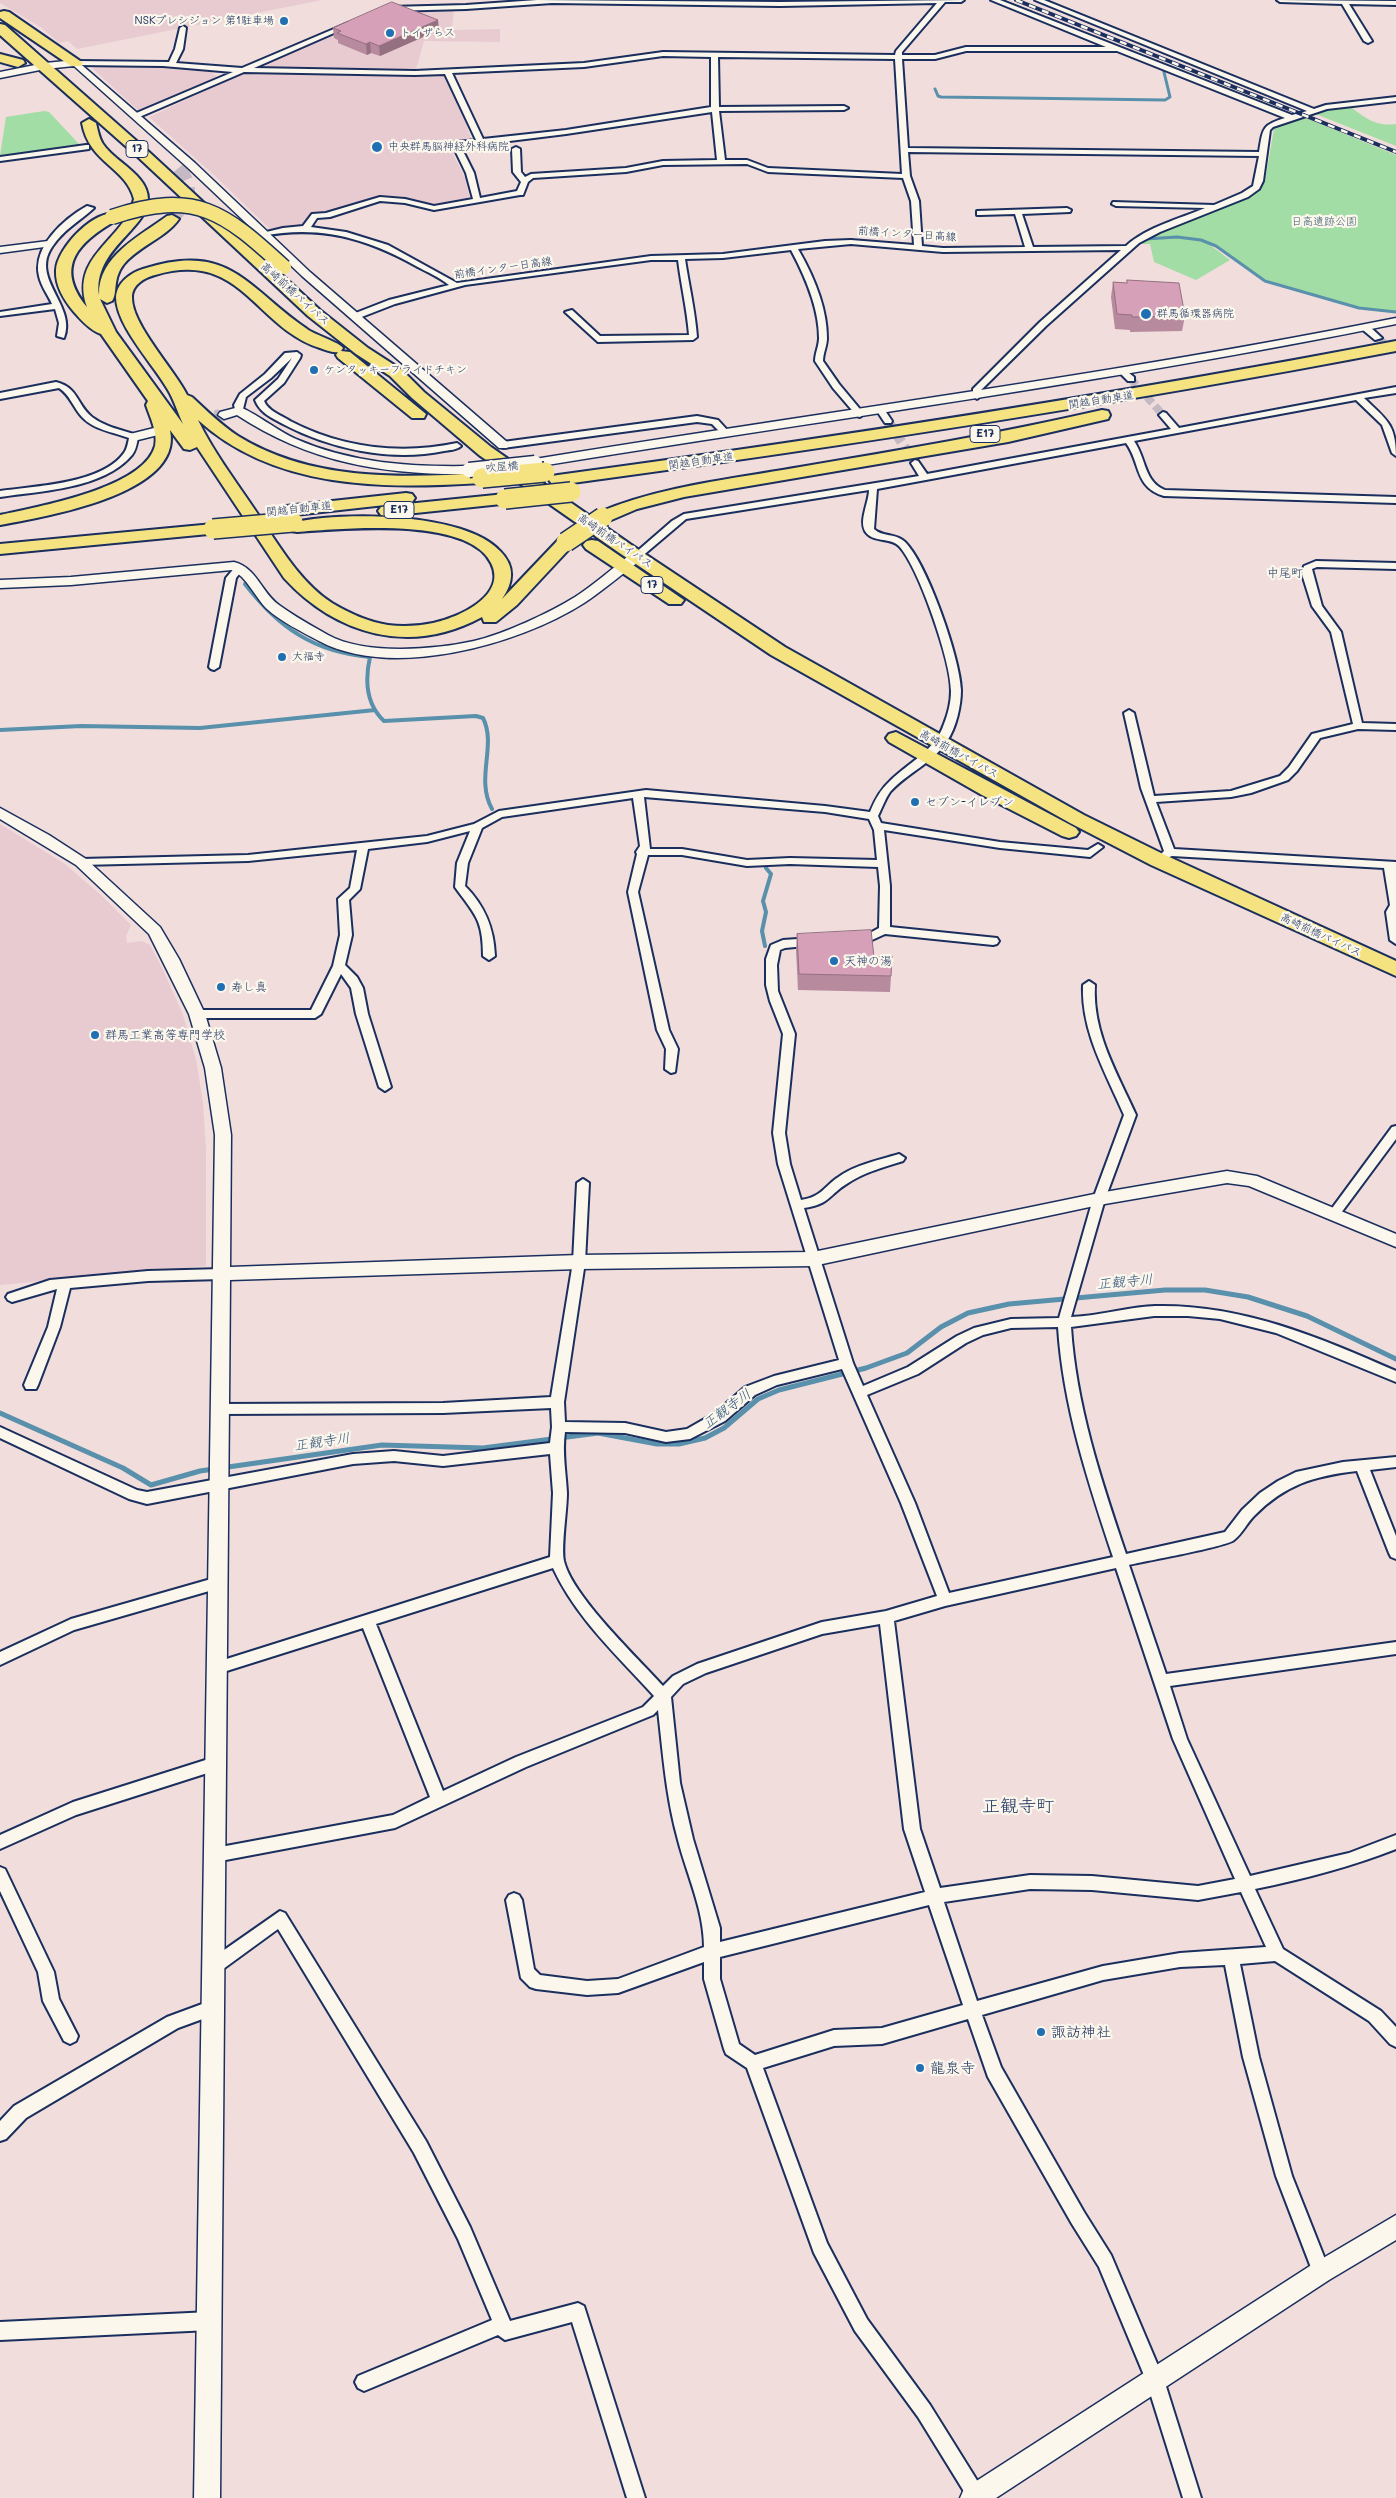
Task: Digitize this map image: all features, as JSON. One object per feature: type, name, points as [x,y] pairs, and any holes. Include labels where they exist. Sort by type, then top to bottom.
[{"type":"highway","points":[[0,12],[69,64],[178,168]]},
{"type":"highway","points":[[0,17],[69,64]]},
{"type":"highway","name":"高崎前橋バイパス","points":[[0,28],[45,66],[314,313],[362,350],[396,372],[418,395],[485,451],[542,491],[630,561]]},
{"type":"highway","name":"高崎前橋バイパス","points":[[0,47],[89,124],[335,348],[456,446],[630,561],[778,650],[934,750],[988,791],[1246,919],[1396,986]]},
{"type":"highway","points":[[0,58],[22,66]]},
{"type":"highway","points":[[89,124],[90,136],[95,145],[135,183],[141,198],[137,212],[106,246],[94,272],[91,292],[93,302],[111,336],[150,393],[179,429],[279,583],[306,610],[339,628],[377,638],[405,640],[443,636],[469,628],[501,610],[566,542],[603,517],[631,505],[684,492],[1008,437],[1103,415]]},
{"type":"highway","points":[[111,336],[84,316],[72,300],[65,286],[63,268],[65,259],[76,242],[96,224],[137,209],[163,206],[208,211],[236,224],[342,317],[396,372]]},
{"type":"highway","points":[[137,330],[116,314],[110,306],[106,293],[108,278],[118,261],[172,219]]},
{"type":"highway","points":[[0,548],[112,544],[213,528],[292,520],[371,522],[426,526],[459,533],[478,540],[497,557],[503,572],[501,586],[494,598],[476,613],[454,622],[428,629],[402,631],[375,628],[351,621],[328,610],[304,592],[290,574],[196,432],[178,392],[137,330],[124,299],[124,293],[130,284],[149,271],[169,266],[195,265],[216,269],[230,276],[311,339],[335,348]]},
{"type":"highway","name":"関越自動車道","points":[[292,520],[546,472],[849,441],[1165,390],[1396,346]]},
{"type":"highway","name":"関越自動車道","points":[[487,484],[571,492],[786,464],[1103,415],[1396,360]]},
{"type":"highway","points":[[178,392],[232,439],[271,459],[302,470],[349,479],[487,484]]},
{"type":"highway","points":[[0,520],[92,498],[125,484],[149,469],[161,452],[164,442],[150,393]]},
{"type":"highway","points":[[503,445],[513,461],[542,491]]},
{"type":"highway","points":[[0,536],[213,528]]},
{"type":"highway","name":"高崎前橋バイパス","points":[[934,750],[1077,819],[1164,856],[1396,969]]},
{"type":"street","points":[[918,248],[915,200],[906,176],[898,52],[943,0]]},
{"type":"street","points":[[384,10],[466,7],[525,2],[616,1],[780,4],[961,0]]},
{"type":"street","points":[[994,0],[1290,117]]},
{"type":"street","points":[[1038,0],[1311,110]]},
{"type":"street","points":[[1280,0],[1396,3]]},
{"type":"street","points":[[1343,1],[1368,41]]},
{"type":"street","points":[[137,116],[355,22]]},
{"type":"street","points":[[171,65],[179,49],[183,28]]},
{"type":"street","points":[[0,75],[22,66],[69,64],[171,65],[215,70],[448,72],[584,65],[663,54],[898,58],[934,56],[966,49],[1117,49]]},
{"type":"street","points":[[714,54],[715,109],[722,162]]},
{"type":"street","points":[[69,64],[137,116],[262,234],[503,445],[697,419],[715,422],[725,432]]},
{"type":"street","points":[[448,72],[480,141]]},
{"type":"street","points":[[977,396],[976,391],[1043,324],[1128,248],[1149,234],[1245,195],[1256,187],[1259,181],[1266,128],[1311,110],[1345,104],[1396,100]]},
{"type":"street","points":[[477,201],[470,173],[457,146],[480,141],[507,140],[715,109],[844,108]]},
{"type":"street","points":[[0,159],[86,147]]},
{"type":"street","points":[[516,149],[517,172],[520,178],[525,181]]},
{"type":"street","points":[[905,150],[1263,154]]},
{"type":"street","points":[[306,228],[315,216],[327,215],[372,200],[397,199],[434,208],[520,194],[525,181],[536,176],[626,170],[654,164],[752,162],[768,170],[906,176]]},
{"type":"street","points":[[1116,204],[1215,207]]},
{"type":"street","points":[[61,336],[63,324],[41,270],[44,250],[74,219],[90,208]]},
{"type":"street","points":[[980,213],[1066,210]]},
{"type":"street","points":[[1018,212],[1029,248]]},
{"type":"street","points":[[262,234],[316,228],[386,246],[456,285]]},
{"type":"street","name":"前橋インター日高線","points":[[356,316],[392,302],[456,285],[642,259],[681,256],[723,256],[825,243],[851,242],[943,250],[1128,248]]},
{"type":"street","points":[[0,250],[48,244]]},
{"type":"street","points":[[794,248],[805,267],[814,295],[823,341],[819,361],[836,386],[860,414]]},
{"type":"street","points":[[569,312],[598,339],[693,336],[691,306],[687,298],[681,256]]},
{"type":"street","points":[[0,314],[56,306]]},
{"type":"street","name":"吹屋橋","points":[[240,411],[294,442],[334,456],[381,467],[420,471],[487,484],[725,432],[860,414],[884,416],[977,396],[1128,375],[1396,321]]},
{"type":"street","points":[[1366,328],[1378,338]]},
{"type":"street","points":[[224,415],[240,411],[239,403],[242,396],[264,380],[287,351],[297,355],[296,358],[281,381],[260,397],[259,402],[273,414],[310,435],[344,445],[373,449],[435,450],[456,446]]},
{"type":"street","points":[[0,396],[56,385],[64,386],[69,388],[89,419],[134,437],[154,432]]},
{"type":"street","points":[[0,584],[71,581],[216,566],[239,568],[251,578],[262,596],[274,608],[318,636],[356,649],[406,653],[475,645],[512,633],[579,600],[660,538],[679,518],[872,487],[1129,441],[1396,390]]},
{"type":"street","points":[[1359,398],[1386,424],[1396,453]]},
{"type":"street","points":[[1163,415],[1177,432]]},
{"type":"street","points":[[294,442],[310,435]]},
{"type":"street","points":[[0,494],[79,480],[101,474],[126,459],[132,448],[134,437]]},
{"type":"street","points":[[1129,441],[1136,452],[1145,480],[1152,488],[1164,493],[1396,500]]},
{"type":"street","points":[[915,463],[925,476]]},
{"type":"street","points":[[872,487],[874,491],[868,523],[869,530],[876,536],[900,542],[911,557],[928,591],[955,678],[956,695],[948,728],[934,750],[881,797],[875,821],[879,830],[885,886],[884,930]]},
{"type":"street","points":[[1358,726],[1336,632],[1317,606],[1307,574],[1307,568],[1316,564],[1396,566]]},
{"type":"street","points":[[214,667],[231,578],[239,568]]},
{"type":"street","points":[[1129,713],[1164,856],[1392,865],[1396,904],[1391,912],[1396,940]]},
{"type":"street","points":[[1151,799],[1246,791],[1284,778],[1294,769],[1316,736],[1358,726],[1396,727]]},
{"type":"street","points":[[638,794],[645,846],[641,852],[633,892],[663,1030],[672,1049],[671,1069]]},
{"type":"street","points":[[81,862],[248,858],[427,838],[478,826],[499,814],[638,794],[825,809],[875,821],[1036,849],[1090,854],[1098,847]]},
{"type":"street","points":[[0,813],[81,862],[155,932],[172,959],[197,1014],[213,1068],[223,1135],[220,1409],[217,1486],[218,1583],[207,2498]]},
{"type":"street","points":[[478,826],[461,863],[460,887],[476,902],[490,939],[489,956]]},
{"type":"street","points":[[197,1014],[315,1014],[328,992],[339,966],[346,935],[343,899],[355,889],[363,845]]},
{"type":"street","points":[[641,852],[682,852],[747,863],[790,861],[866,865],[882,864]]},
{"type":"street","points":[[842,939],[872,936],[884,930],[993,940]]},
{"type":"street","points":[[823,941],[783,944],[775,948],[772,954],[774,996],[787,1021],[789,1034],[779,1143],[796,1205],[846,1363],[908,1502],[945,1600]]},
{"type":"street","points":[[339,966],[353,980],[357,988],[385,1087]]},
{"type":"street","points":[[1089,985],[1087,996],[1092,1026],[1130,1115],[1099,1199],[1064,1321],[1067,1367],[1094,1479],[1180,1739],[1277,1954],[1375,2016],[1396,2039]]},
{"type":"street","points":[[1334,1214],[1396,1130]]},
{"type":"street","points":[[796,1205],[815,1202],[827,1195],[841,1181],[859,1171],[899,1158]]},
{"type":"street","points":[[12,1297],[50,1285],[148,1276],[579,1262],[813,1259],[1099,1199],[1227,1177],[1250,1180],[1396,1241]]},
{"type":"street","points":[[583,1183],[579,1262],[557,1402],[559,1427],[556,1448],[560,1493],[557,1561],[569,1587],[590,1616],[664,1697],[673,1782],[685,1839],[712,1928],[712,1979],[732,2049],[753,2063],[824,2256],[861,2325],[924,2411],[975,2497],[1321,2272],[1396,2227]]},
{"type":"street","points":[[30,1385],[54,1327],[64,1284]]},
{"type":"street","points":[[860,1392],[919,1367],[962,1338],[989,1328],[1018,1323],[1079,1322],[1154,1311],[1208,1312],[1239,1316],[1300,1335],[1396,1377]]},
{"type":"street","points":[[559,1427],[625,1428],[666,1437],[690,1434],[720,1417],[750,1391],[774,1381],[846,1363]]},
{"type":"street","points":[[220,1409],[443,1408],[557,1402]]},
{"type":"street","points":[[0,1432],[134,1495],[147,1498],[353,1459],[394,1456],[443,1461],[556,1448]]},
{"type":"street","points":[[215,1855],[395,1821],[521,1762],[648,1711],[664,1697],[678,1680],[702,1668],[822,1628],[886,1617],[945,1600],[1229,1537],[1257,1502],[1280,1486],[1305,1474],[1396,1462]]},
{"type":"street","points":[[1362,1465],[1396,1553]]},
{"type":"street","points":[[217,1668],[557,1561]]},
{"type":"street","points":[[0,1659],[71,1625],[218,1583]]},
{"type":"street","points":[[886,1617],[912,1829],[936,1896],[972,2009],[994,2071],[1078,2218],[1105,2261],[1155,2380],[1192,2498]]},
{"type":"street","points":[[367,1620],[439,1801]]},
{"type":"street","points":[[1160,1681],[1396,1648]]},
{"type":"street","points":[[0,1842],[73,1809],[215,1764]]},
{"type":"street","points":[[514,1900],[527,1973],[536,1982],[587,1988],[618,1986],[711,1952],[936,1896],[1030,1882],[1092,1884],[1198,1893],[1349,1860],[1396,1842]]},
{"type":"street","points":[[0,1874],[46,1972],[51,2001],[70,2036]]},
{"type":"street","points":[[213,1967],[280,1918],[420,2147],[464,2233],[505,2331],[578,2312],[636,2498]]},
{"type":"street","points":[[753,2063],[834,2038],[882,2036],[1103,1973],[1180,1960],[1277,1954]]},
{"type":"street","points":[[1231,1956],[1252,2057],[1284,2176],[1321,2272]]},
{"type":"street","points":[[0,2132],[20,2112],[173,2022],[213,2008]]},
{"type":"street","points":[[0,2331],[210,2321]]},
{"type":"street","points":[[364,2382],[502,2324]]},
{"type":"shaded area","points":[[0,0],[322,0],[77,49],[68,41],[59,43],[42,28],[0,3]]},
{"type":"shaded area","points":[[454,9],[452,30],[500,29],[500,42],[424,41],[415,75],[446,76],[459,104],[471,139],[448,144],[465,178],[470,200],[435,205],[387,197],[370,199],[329,213],[310,215],[299,228],[272,231],[214,175],[149,117],[248,71],[395,10]]},
{"type":"shaded area","points":[[100,65],[160,66],[211,72],[217,77],[140,112],[92,68]]},
{"type":"shaded area","name":"群馬工業高等専門学校","points":[[0,824],[65,864],[102,896],[131,925],[126,936],[127,943],[142,941],[150,945],[162,968],[182,1012],[196,1059],[203,1103],[206,1148],[206,1266],[0,1285]]},
{"type":"green space","points":[[1348,105],[1376,122],[1389,125],[1396,124],[1396,146],[1313,113]]},
{"type":"green space","points":[[44,111],[49,112],[79,144],[77,147],[0,156],[6,117]]},
{"type":"green space","name":"日高遺跡公園","points":[[1301,116],[1396,155],[1396,312],[1359,308],[1267,280],[1256,275],[1213,244],[1210,245],[1230,260],[1196,280],[1154,262],[1150,244],[1141,244],[1149,237],[1256,193],[1265,181],[1274,129],[1283,122]]},
{"type":"building","points":[[392,2],[438,20],[379,46],[370,42],[366,44],[337,33],[341,31],[333,28]]},
{"type":"building","points":[[1127,280],[1179,283],[1185,316],[1132,317],[1132,315],[1117,314],[1113,282],[1127,283]]},
{"type":"building","points":[[871,930],[874,957],[892,956],[891,976],[799,974],[797,934]]},
{"type":"waterway","points":[[935,89],[938,96],[941,97],[1165,100],[1170,97],[1163,68]]},
{"type":"waterway","points":[[1146,239],[1177,237],[1201,240],[1216,246],[1265,281],[1359,308],[1396,312]]},
{"type":"waterway","points":[[245,584],[271,613],[299,635],[332,650],[370,657],[367,682],[368,691],[374,707],[384,721],[476,716],[483,718],[488,740],[485,786],[492,809]]},
{"type":"waterway","points":[[0,730],[81,726],[200,728],[375,710]]},
{"type":"waterway","points":[[765,946],[762,931],[766,912],[763,901],[771,874],[766,868]]},
{"type":"waterway","name":"正観寺川","points":[[0,1413],[123,1468],[151,1485],[200,1471],[382,1445],[483,1448],[598,1433],[657,1444],[679,1444],[705,1438],[724,1428],[758,1399],[779,1390],[866,1368],[907,1353],[941,1327],[968,1313],[1009,1304],[1165,1290],[1205,1290],[1248,1297],[1307,1316],[1396,1359]]},
{"type":"tunnel","points":[[172,219],[182,206],[188,188],[184,175],[178,168]]},
{"type":"tunnel","points":[[1378,338],[1396,353]]},
{"type":"tunnel","points":[[1131,379],[1163,415]]},
{"type":"tunnel","points":[[215,417],[224,415]]},
{"type":"tunnel","points":[[175,427],[220,416]]},
{"type":"tunnel","points":[[888,421],[915,463]]},
{"type":"railway","points":[[1016,0],[1396,152]]},
{"type":"place","name":"NSKプレシジョン 第1駐車場","points":[[284,21]]},
{"type":"place","name":"トイザらス","points":[[390,33]]},
{"type":"place","name":"中央群馬脳神経外科病院","points":[[377,147]]},
{"type":"place","name":"群馬循環器病院","points":[[1146,314]]},
{"type":"place","name":"ケンタッキーフライドチキン","points":[[314,370]]},
{"type":"place","name":"大福寺","points":[[282,657]]},
{"type":"place","name":"セブン-イレブン","points":[[915,802]]},
{"type":"place","name":"天神の湯","points":[[834,961]]},
{"type":"place","name":"寿し真","points":[[221,987]]},
{"type":"place","name":"群馬工業高等専門学校","points":[[95,1035]]},
{"type":"place","name":"諏訪神社","points":[[1041,2032]]},
{"type":"place","name":"龍泉寺","points":[[920,2068]]},
{"type":"district","name":"中尾町","points":[[1285,573]]},
{"type":"district","name":"正観寺町","points":[[1018,1806]]}]
